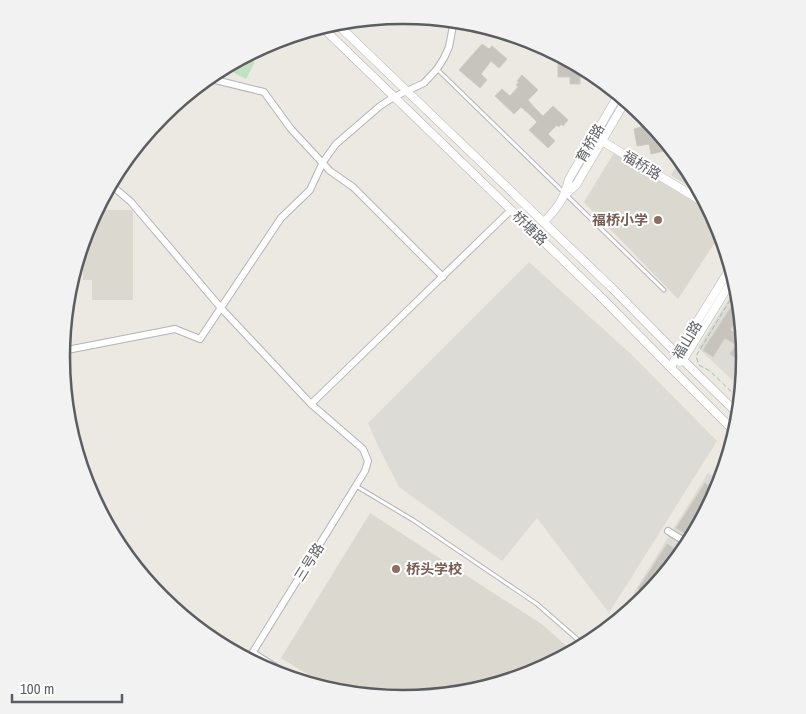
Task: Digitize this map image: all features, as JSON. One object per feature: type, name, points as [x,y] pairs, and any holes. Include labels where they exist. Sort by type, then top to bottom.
[{"type":"street","points":[[70,350],[175,330],[200,338],[281,218],[310,190],[323,162],[336,144],[380,106],[424,82],[437,69],[444,58],[449,48],[453,28]]},
{"type":"street","name":"桥塘路","points":[[343,29],[612,288],[732,408]]},
{"type":"street","name":"桥塘路","points":[[328,32],[602,298],[729,426]]},
{"type":"street","points":[[217,81],[264,92],[291,129],[330,171],[353,187],[443,277]]},
{"type":"street","name":"育桥路","points":[[566,194],[569,179],[615,100]]},
{"type":"street","name":"育桥路","points":[[544,222],[566,194],[576,185],[623,106]]},
{"type":"street","name":"福桥路","points":[[602,140],[696,197]]},
{"type":"street","points":[[115,188],[131,202],[221,308],[311,404],[511,210]]},
{"type":"street","name":"福山路","points":[[680,357],[726,276]]},
{"type":"street","name":"福山路","points":[[671,368],[728,285]]},
{"type":"street","name":"三号路","points":[[254,652],[365,471],[368,462],[363,449],[311,404]]},
{"type":"street","points":[[668,531],[682,539]]},
{"type":"lane","points":[[437,69],[664,290]]},
{"type":"lane","points":[[356,486],[413,520],[537,604],[579,640]]},
{"type":"lane","points":[[254,652],[276,665]]},
{"type":"path","points":[[731,299],[696,356],[699,365],[710,371],[734,394]]},
{"type":"shaded area","name":"福桥小学","points":[[614,153],[700,206],[716,241],[678,299],[584,202]]},
{"type":"shaded area","points":[[676,167],[690,187],[671,175]]},
{"type":"shaded area","points":[[104,210],[133,210],[133,300],[92,300],[92,280],[83,280],[83,264],[87,250]]},
{"type":"shaded area","points":[[529,262],[632,355],[717,441],[609,613],[537,518],[502,561],[399,487],[368,423]]},
{"type":"shaded area","points":[[731,296],[736,335],[735,383],[698,348]]},
{"type":"shaded area","points":[[708,473],[714,477],[692,524],[680,542],[654,577],[636,596],[633,594]]},
{"type":"shaded area","name":"桥头学校","points":[[370,513],[543,625],[568,647],[510,673],[468,684],[425,690],[381,690],[338,684],[314,678],[281,658]]},
{"type":"green space","points":[[252,60],[255,62],[246,79],[231,71]]},
{"type":"building","points":[[482,44],[489,49],[492,46],[507,59],[499,68],[491,61],[481,74],[487,80],[480,88],[459,70]]},
{"type":"building","points":[[558,62],[580,75],[580,84],[570,84],[570,77],[558,77]]},
{"type":"building","points":[[522,75],[538,90],[528,100],[543,116],[553,106],[568,120],[563,126],[561,124],[559,127],[557,125],[548,134],[555,141],[548,148],[529,130],[537,122],[531,116],[521,107],[514,114],[495,96],[502,89],[510,96],[518,87],[516,85],[519,82],[517,81]]},
{"type":"building","points":[[644,126],[665,151],[651,154],[649,144],[637,146],[634,129]]},
{"type":"building","points":[[732,306],[734,324],[730,330],[736,334],[736,345],[725,338],[713,357],[703,350]]},
{"type":"building","points":[[736,345],[736,358],[730,354]]},
{"type":"building","points":[[705,483],[710,487],[685,534],[676,528]]},
{"type":"building","points":[[667,544],[675,549],[654,577],[641,591],[638,589]]},
{"type":"place","name":"福桥小学","points":[[658,220]]},
{"type":"place","name":"桥头学校","points":[[396,569]]}]
